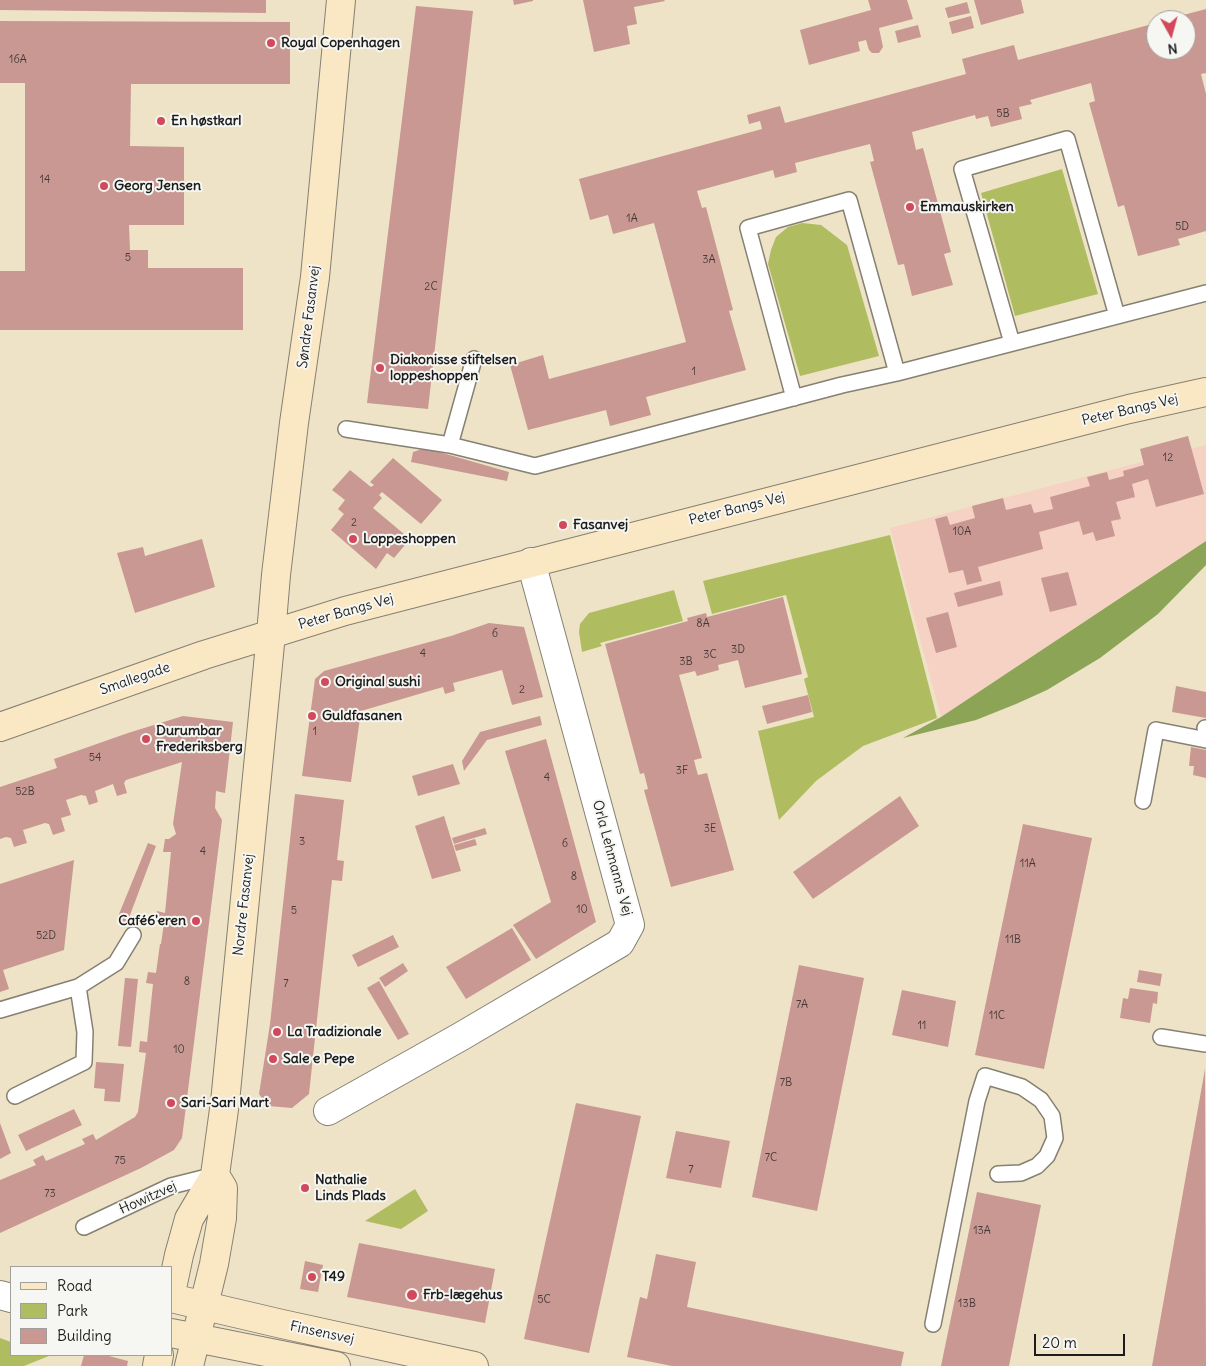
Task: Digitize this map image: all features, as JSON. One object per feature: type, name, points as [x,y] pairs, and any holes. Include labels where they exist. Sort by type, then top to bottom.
[{"type":"street","name":"Søndre Fasanvej","points":[[271,634],[277,564],[294,423],[315,277],[341,0]]},
{"type":"street","name":"Peter Bangs Vej","points":[[271,634],[345,611],[531,562],[1120,412],[1206,392]]},
{"type":"street","name":"Orla Lehmanns Vej","points":[[328,1111],[374,1087],[620,943],[630,925],[531,562]]},
{"type":"street","name":"Smallegade","points":[[0,726],[204,655],[271,634]]},
{"type":"street","name":"Nordre Fasanvej","points":[[172,1288],[178,1255],[189,1219],[215,1175],[226,1092],[271,634]]},
{"type":"street","name":"Nordre Fasanvej","points":[[189,1366],[184,1336],[204,1306],[222,1218],[223,1188],[215,1175]]},
{"type":"street","name":"Finsensvej","points":[[172,1298],[447,1363],[474,1366]]},
{"type":"street","points":[[184,1336],[336,1366]]},
{"type":"lane","points":[[1012,343],[962,169],[1067,139],[1117,316]]},
{"type":"lane","points":[[794,398],[748,228],[849,200],[896,373]]},
{"type":"lane","points":[[346,429],[450,445],[535,466],[1206,293]]},
{"type":"lane","points":[[450,445],[474,359]]},
{"type":"lane","points":[[1144,801],[1156,730],[1206,732]]},
{"type":"lane","points":[[0,1010],[78,987],[116,963],[133,935]]},
{"type":"lane","points":[[15,1096],[84,1062],[85,1032],[78,987]]},
{"type":"lane","points":[[1160,1037],[1206,1044]]},
{"type":"lane","points":[[933,1324],[977,1101],[985,1076],[1022,1087],[1041,1100],[1052,1116],[1055,1138],[1047,1156],[1037,1166],[1021,1173],[998,1174]]},
{"type":"lane","name":"Howitzvej","points":[[84,1227],[171,1186],[215,1175]]},
{"type":"shaded area","points":[[1206,445],[1206,541],[941,717],[890,528]]},
{"type":"green space","points":[[1062,169],[1098,294],[1015,316],[981,193]]},
{"type":"green space","points":[[802,223],[821,225],[847,245],[879,356],[800,376],[768,264],[776,237],[788,227]]},
{"type":"green space","points":[[890,535],[937,718],[863,746],[816,781],[779,820],[758,731],[814,717],[804,679],[808,677],[786,595],[712,614],[703,581]]},
{"type":"green space","points":[[1206,541],[1206,565],[1158,614],[1100,658],[1047,690],[1016,704],[976,720],[903,738],[941,717]]},
{"type":"green space","points":[[674,590],[683,621],[600,643],[602,646],[582,652],[579,632],[580,624],[589,613]]},
{"type":"green space","points":[[415,1189],[428,1211],[401,1229],[365,1221]]},
{"type":"green space","points":[[0,1338],[10,1342],[10,1356],[49,1356],[24,1366],[0,1366]]},
{"type":"building","points":[[0,0],[266,0],[266,13],[0,10]]},
{"type":"building","points":[[513,0],[533,0],[533,1],[514,5]]},
{"type":"building","points":[[583,0],[665,1],[634,7],[637,24],[627,26],[630,44],[594,52]]},
{"type":"building","points":[[868,0],[907,0],[913,19],[879,28],[883,47],[879,53],[872,53],[869,50],[866,40],[858,42],[860,51],[809,65],[800,30],[871,10]]},
{"type":"building","points":[[974,0],[1021,0],[1024,13],[981,25]]},
{"type":"building","points":[[967,2],[970,13],[948,18],[945,8]]},
{"type":"building","points":[[416,6],[473,11],[428,409],[367,403]]},
{"type":"building","points":[[1206,9],[1206,73],[1201,74],[1206,94],[1206,231],[1178,239],[1180,245],[1138,256],[1124,205],[1118,207],[1089,103],[1095,101],[1091,83],[1030,100],[1032,104],[1019,107],[1022,119],[991,127],[988,116],[976,119],[975,115],[912,132],[916,150],[923,148],[951,252],[944,254],[953,285],[912,296],[904,264],[898,265],[870,162],[874,161],[870,144],[795,163],[797,172],[775,178],[773,170],[697,191],[702,208],[706,207],[733,310],[729,311],[746,370],[646,397],[651,415],[610,426],[606,410],[528,430],[510,365],[543,355],[549,379],[686,342],[654,223],[613,234],[608,215],[590,220],[579,179],[762,129],[760,121],[749,124],[747,115],[780,106],[785,123],[966,74],[962,59],[1014,45],[1018,60],[1146,26],[1146,60],[1196,60],[1196,12]]},
{"type":"building","points":[[971,16],[974,28],[952,34],[949,22]]},
{"type":"building","name":"Georg Jensen","points":[[0,21],[290,22],[290,84],[131,84],[130,146],[184,147],[184,225],[129,225],[130,250],[148,250],[148,268],[243,268],[243,330],[0,330],[0,271],[25,271],[25,83],[0,83]]},
{"type":"building","points":[[918,25],[921,37],[898,43],[895,31]]},
{"type":"building","points":[[1188,436],[1204,494],[1156,507],[1148,479],[1132,484],[1135,497],[1116,502],[1121,519],[1111,521],[1115,536],[1096,541],[1093,532],[1083,535],[1079,521],[1039,532],[1043,549],[978,567],[982,581],[967,585],[963,570],[949,573],[935,519],[947,516],[950,525],[975,518],[972,506],[1003,498],[1006,510],[1031,504],[1034,513],[1053,509],[1050,497],[1090,486],[1087,477],[1107,472],[1109,480],[1124,476],[1123,471],[1144,465],[1140,449]]},
{"type":"building","points":[[425,448],[509,472],[507,481],[411,462],[413,452]]},
{"type":"building","points":[[393,458],[442,500],[421,524],[382,492],[379,495],[382,498],[373,508],[410,539],[394,558],[387,553],[376,569],[331,530],[344,514],[338,509],[345,500],[332,490],[350,470],[371,487],[374,485],[370,482]]},
{"type":"building","points":[[202,539],[215,587],[135,613],[117,553],[143,547],[145,556]]},
{"type":"building","points":[[1068,572],[1077,605],[1050,612],[1041,578]]},
{"type":"building","points":[[1000,581],[1003,595],[958,607],[954,593]]},
{"type":"building","points":[[783,597],[802,674],[745,688],[738,660],[718,665],[719,670],[697,676],[695,671],[679,675],[702,758],[694,760],[696,768],[698,775],[707,773],[734,870],[671,887],[644,790],[648,789],[644,773],[640,774],[605,644],[688,621],[687,618],[706,613],[707,617]]},
{"type":"building","points":[[948,612],[957,647],[936,653],[926,618]]},
{"type":"building","points":[[489,623],[524,627],[543,697],[512,705],[502,670],[453,683],[455,691],[445,694],[443,687],[361,711],[351,782],[302,776],[315,679],[324,671],[451,636]]},
{"type":"building","points":[[1176,686],[1206,692],[1206,718],[1172,712]]},
{"type":"building","points":[[808,695],[812,712],[767,724],[762,706]]},
{"type":"building","points":[[183,716],[233,722],[225,793],[216,791],[215,808],[222,820],[182,1138],[174,1150],[141,1168],[0,1233],[0,1180],[36,1165],[33,1160],[43,1155],[46,1161],[85,1144],[82,1139],[93,1134],[96,1140],[135,1117],[138,1112],[146,1053],[139,1052],[140,1041],[147,1042],[153,984],[146,983],[148,972],[156,973],[161,944],[164,923],[155,922],[157,911],[165,913],[171,852],[163,852],[165,839],[169,839],[176,834],[173,824],[182,762],[126,780],[124,783],[127,793],[117,796],[113,784],[95,791],[98,802],[89,805],[86,796],[81,795],[66,800],[71,815],[61,818],[65,831],[53,835],[49,824],[45,823],[23,830],[27,843],[14,847],[11,838],[0,839],[0,787],[57,768],[54,759]]},
{"type":"building","points":[[540,716],[542,725],[487,740],[464,771],[462,761],[480,732]]},
{"type":"building","points":[[546,739],[596,922],[536,959],[513,925],[551,902],[505,751]]},
{"type":"building","points":[[1191,747],[1206,750],[1206,778],[1193,775],[1194,766],[1189,766]]},
{"type":"building","points":[[453,764],[460,784],[418,796],[412,776]]},
{"type":"building","points":[[295,794],[344,800],[337,860],[344,861],[342,881],[332,880],[309,1094],[292,1108],[268,1106],[259,1094],[270,1024]]},
{"type":"building","points":[[900,796],[919,826],[813,899],[793,872]]},
{"type":"building","points":[[444,816],[461,871],[432,879],[415,826]]},
{"type":"building","points":[[1023,824],[1092,838],[1044,1069],[975,1055]]},
{"type":"building","points":[[485,828],[487,834],[454,844],[452,838]]},
{"type":"building","points":[[475,839],[477,845],[456,851],[454,845]]},
{"type":"building","points":[[148,843],[156,846],[127,923],[117,919]]},
{"type":"building","points":[[74,860],[64,950],[3,970],[9,989],[0,992],[0,884]]},
{"type":"building","points":[[512,928],[531,960],[466,999],[446,967]]},
{"type":"building","points":[[393,935],[399,947],[358,967],[352,955]]},
{"type":"building","points":[[403,963],[408,971],[385,987],[379,978]]},
{"type":"building","points":[[799,965],[864,978],[817,1211],[752,1197]]},
{"type":"building","points":[[1139,970],[1162,974],[1160,986],[1137,982]]},
{"type":"building","points":[[125,978],[138,979],[131,1047],[118,1046]]},
{"type":"building","points":[[379,981],[409,1034],[398,1040],[367,988]]},
{"type":"building","points":[[1130,988],[1158,992],[1157,1004],[1153,1003],[1150,1023],[1120,1018],[1123,998],[1128,999]]},
{"type":"building","points":[[902,990],[956,1001],[948,1047],[892,1035]]},
{"type":"building","points":[[96,1062],[124,1064],[120,1102],[104,1101],[105,1089],[94,1088]]},
{"type":"building","points":[[1205,1069],[1206,1366],[1152,1366]]},
{"type":"building","points":[[576,1103],[641,1116],[589,1353],[524,1339]]},
{"type":"building","points":[[74,1109],[82,1125],[26,1151],[18,1135]]},
{"type":"building","points":[[0,1123],[11,1153],[0,1159]]},
{"type":"building","points":[[676,1131],[730,1141],[721,1188],[666,1178]]},
{"type":"building","points":[[977,1192],[1041,1205],[1009,1366],[941,1366]]},
{"type":"building","points":[[359,1243],[495,1269],[485,1323],[347,1297]]},
{"type":"building","points":[[656,1254],[696,1262],[687,1307],[904,1352],[901,1366],[672,1366],[627,1357],[640,1297],[647,1299]]},
{"type":"building","name":"T49","points":[[305,1261],[323,1265],[318,1292],[300,1289]]},
{"type":"building","points":[[84,1356],[109,1356],[128,1361],[127,1366],[81,1366]]},
{"type":"place","name":"Royal Copenhagen","points":[[271,43]]},
{"type":"place","name":"En høstkarl","points":[[161,121]]},
{"type":"place","name":"Georg Jensen","points":[[104,186]]},
{"type":"place","name":"Emmauskirken","points":[[910,207]]},
{"type":"place","name":"Diakonisse stiftelsen loppeshoppen","points":[[380,368]]},
{"type":"place","name":"Fasanvej","points":[[563,525]]},
{"type":"place","name":"Loppeshoppen","points":[[353,539]]},
{"type":"place","name":"Original sushi","points":[[325,682]]},
{"type":"place","name":"Guldfasanen","points":[[312,716]]},
{"type":"place","name":"Durumbar Frederiksberg","points":[[146,739]]},
{"type":"place","name":"Café6'eren","points":[[196,921]]},
{"type":"place","name":"La Tradizionale","points":[[277,1032]]},
{"type":"place","name":"Sale e Pepe","points":[[273,1059]]},
{"type":"place","name":"Sari-Sari Mart","points":[[171,1103]]},
{"type":"place","name":"Nathalie Linds Plads","points":[[305,1188]]},
{"type":"place","name":"T49","points":[[312,1277]]},
{"type":"place","name":"Frb-lægehus","points":[[412,1295]]}]
